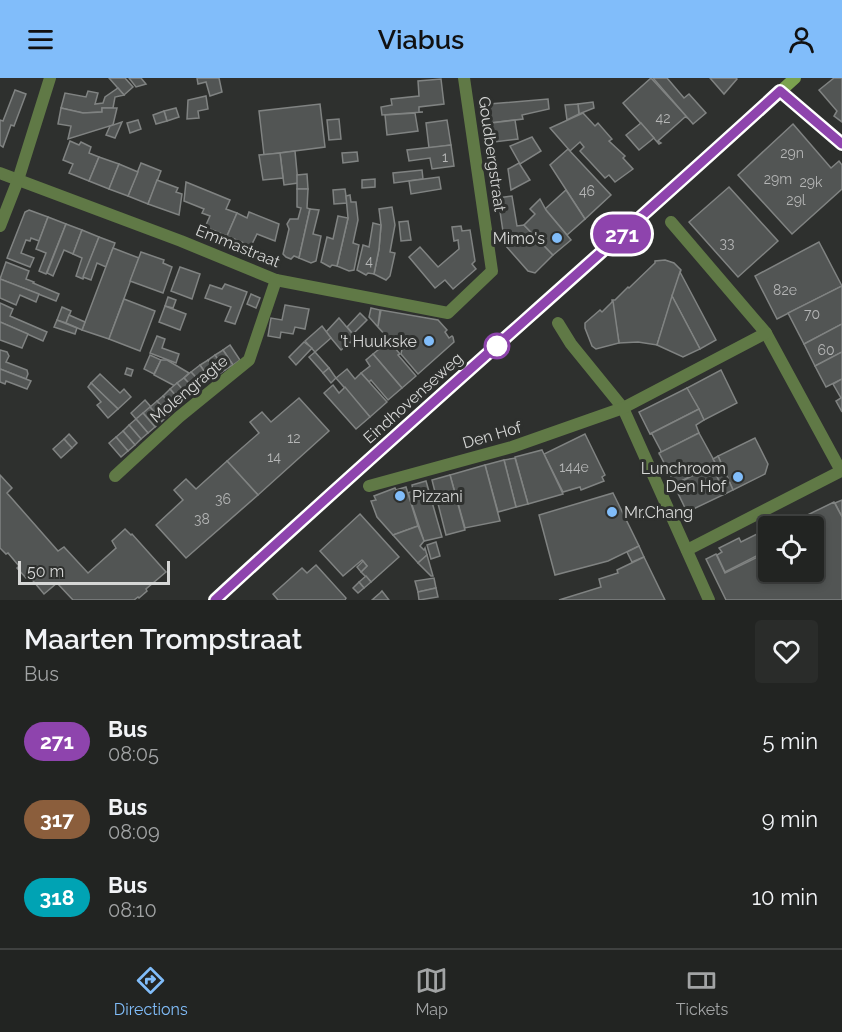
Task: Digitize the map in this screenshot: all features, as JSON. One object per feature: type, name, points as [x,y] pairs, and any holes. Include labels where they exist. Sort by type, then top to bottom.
[{"type":"main road","name":"Eindhovenseweg","points":[[215,600],[795,78]]},
{"type":"street","points":[[0,226],[18,180],[50,78]]},
{"type":"street","name":"Goudbergstraat","points":[[464,78],[492,271]]},
{"type":"street","points":[[780,91],[842,144]]},
{"type":"street","name":"Emmastraat","points":[[0,173],[181,241],[276,280],[448,313],[492,271]]},
{"type":"street","points":[[671,222],[766,333],[842,471],[687,550]]},
{"type":"street","name":"Molengragte","points":[[115,476],[179,417],[249,360],[276,280]]},
{"type":"street","points":[[558,323],[571,344],[623,408],[709,600]]},
{"type":"street","name":"Den Hof","points":[[369,486],[512,447],[623,408],[766,333]]},
{"type":"building","points":[[109,78],[125,78],[133,87],[124,95]]},
{"type":"building","points":[[129,78],[141,78],[146,84],[136,87]]},
{"type":"building","points":[[197,78],[219,78],[222,92],[210,96],[206,82],[198,84]]},
{"type":"building","points":[[651,78],[688,118],[685,117],[658,141],[661,143],[659,144],[623,103]]},
{"type":"building","points":[[653,78],[667,78],[684,98],[689,94],[706,113],[693,124]]},
{"type":"building","points":[[710,78],[736,78],[737,79],[724,94]]},
{"type":"building","points":[[834,78],[842,78],[842,122],[834,116],[837,111],[819,90]]},
{"type":"building","points":[[441,79],[444,104],[419,107],[419,112],[423,112],[382,115],[381,107],[392,105],[391,99],[419,96],[418,81]]},
{"type":"building","points":[[118,88],[124,95],[115,97],[113,108],[102,108],[102,112],[83,113],[61,108],[65,93],[86,97],[88,91],[98,93],[95,104],[103,103],[105,97]]},
{"type":"building","points":[[15,90],[26,94],[3,147],[0,145],[0,120],[3,121]]},
{"type":"building","points":[[206,96],[208,109],[198,111],[199,118],[187,119],[188,100]]},
{"type":"building","points":[[548,99],[549,109],[522,115],[523,119],[491,123],[489,104]]},
{"type":"building","points":[[593,102],[594,108],[579,114],[578,104]]},
{"type":"building","points":[[320,104],[325,147],[264,155],[259,111]]},
{"type":"building","points":[[578,104],[579,114],[567,120],[565,105]]},
{"type":"building","points":[[61,108],[83,113],[102,112],[102,108],[117,108],[113,125],[68,139],[71,126],[58,124]]},
{"type":"building","points":[[176,108],[179,117],[167,121],[164,111]]},
{"type":"building","points":[[164,111],[167,121],[156,124],[153,115]]},
{"type":"building","points":[[415,113],[418,131],[387,135],[385,115]]},
{"type":"building","points":[[583,113],[595,126],[598,123],[612,139],[609,141],[625,156],[623,158],[633,169],[615,182],[609,175],[605,178],[580,151],[584,147],[580,142],[570,151],[550,128]]},
{"type":"building","points":[[339,119],[341,139],[329,140],[327,120]]},
{"type":"building","points":[[138,120],[141,129],[130,133],[127,123]]},
{"type":"building","points":[[447,120],[451,145],[429,148],[426,123]]},
{"type":"building","points":[[515,120],[518,139],[494,142],[491,123]]},
{"type":"building","points":[[122,122],[115,138],[106,135],[110,126]]},
{"type":"building","points":[[641,123],[654,138],[639,150],[626,135]]},
{"type":"building","points":[[793,124],[831,168],[839,161],[842,165],[842,189],[792,234],[738,175]]},
{"type":"building","points":[[532,137],[541,151],[520,164],[510,146]]},
{"type":"building","points":[[70,141],[79,145],[81,142],[91,147],[89,153],[99,157],[89,181],[69,173],[73,164],[63,160]]},
{"type":"building","points":[[451,145],[454,166],[432,169],[430,158],[409,161],[407,150]]},
{"type":"building","points":[[568,149],[611,195],[585,219],[550,165]]},
{"type":"building","points":[[295,151],[298,183],[284,185],[280,153]]},
{"type":"building","points":[[357,152],[358,161],[343,163],[342,153]]},
{"type":"building","points":[[280,153],[283,178],[263,180],[259,155]]},
{"type":"building","points":[[99,157],[119,164],[109,189],[89,181]]},
{"type":"building","points":[[141,163],[161,171],[148,204],[128,196]]},
{"type":"building","points":[[519,163],[530,180],[511,190],[508,169]]},
{"type":"building","points":[[119,164],[138,172],[128,196],[109,189]]},
{"type":"building","points":[[422,170],[423,179],[394,183],[393,173]]},
{"type":"building","points":[[307,174],[308,189],[297,189],[297,175]]},
{"type":"building","points":[[439,177],[441,189],[411,194],[409,181]]},
{"type":"building","points":[[375,179],[375,187],[362,188],[362,180]]},
{"type":"building","points":[[157,180],[178,188],[176,192],[182,194],[179,215],[148,204]]},
{"type":"building","points":[[186,182],[230,200],[226,209],[237,213],[227,236],[205,227],[210,216],[202,213],[204,209],[184,201]]},
{"type":"building","points":[[729,187],[778,241],[738,277],[689,222]]},
{"type":"building","points":[[297,189],[308,189],[307,208],[310,209],[299,258],[294,256],[291,259],[283,254],[289,229],[287,224],[290,219],[298,219],[301,208],[297,207]]},
{"type":"building","points":[[345,189],[347,203],[334,204],[333,190]]},
{"type":"building","points":[[566,190],[585,219],[567,235],[545,209]]},
{"type":"building","points":[[350,195],[351,202],[356,202],[358,220],[353,243],[359,245],[354,270],[349,271],[337,266],[348,218],[346,196]]},
{"type":"building","points":[[512,196],[517,226],[524,225],[553,255],[535,273],[528,271],[505,245],[498,198]]},
{"type":"building","points":[[540,199],[546,210],[571,240],[553,255],[524,225],[535,214],[530,209]]},
{"type":"building","points":[[392,207],[395,225],[390,252],[395,253],[390,276],[386,280],[374,274],[381,225],[379,209]]},
{"type":"building","points":[[310,209],[319,210],[313,234],[321,236],[316,261],[311,263],[299,258]]},
{"type":"building","points":[[29,210],[48,217],[39,241],[31,238],[30,241],[26,240],[21,253],[34,258],[30,267],[7,258],[25,212]]},
{"type":"building","points":[[249,212],[279,224],[275,241],[257,234],[251,246],[227,236],[237,213],[247,218]]},
{"type":"building","points":[[338,216],[348,218],[337,266],[330,267],[321,262],[327,237],[333,239]]},
{"type":"building","points":[[48,217],[66,224],[46,274],[39,271],[46,253],[36,249]]},
{"type":"building","points":[[408,221],[411,240],[401,241],[399,222]]},
{"type":"building","points":[[373,223],[381,225],[379,249],[374,274],[366,275],[357,270],[363,245],[369,247]]},
{"type":"building","points":[[66,224],[82,230],[73,254],[64,250],[53,276],[47,273]]},
{"type":"building","points":[[461,226],[462,231],[470,230],[475,261],[472,264],[476,269],[453,289],[445,280],[435,288],[409,257],[420,247],[438,267],[459,249],[458,240],[454,241],[452,227]]},
{"type":"building","points":[[82,230],[99,237],[83,279],[76,276],[82,258],[73,254]]},
{"type":"building","points":[[99,237],[115,243],[106,267],[97,263],[91,280],[83,277]]},
{"type":"building","points":[[819,242],[842,286],[777,319],[755,276]]},
{"type":"building","points":[[113,248],[139,258],[109,339],[82,330]]},
{"type":"building","points":[[141,252],[164,260],[163,263],[172,267],[163,293],[130,281]]},
{"type":"building","points":[[665,260],[674,263],[681,270],[657,345],[638,342],[619,343],[612,300],[629,288],[655,261]]},
{"type":"building","points":[[6,262],[29,271],[26,279],[59,294],[56,301],[0,279]]},
{"type":"building","points":[[180,267],[200,274],[192,299],[171,291]]},
{"type":"building","points":[[680,272],[716,340],[700,349],[672,296]]},
{"type":"building","points":[[0,279],[39,294],[36,302],[20,295],[16,305],[0,298]]},
{"type":"building","points":[[225,284],[247,292],[235,324],[225,321],[231,307],[205,298],[210,285],[222,289]]},
{"type":"building","points":[[842,286],[842,324],[804,344],[788,313]]},
{"type":"building","points":[[251,294],[260,298],[256,308],[247,304]]},
{"type":"building","points":[[672,296],[700,349],[683,357],[657,345]]},
{"type":"building","points":[[168,297],[176,300],[173,308],[165,306]]},
{"type":"building","points":[[124,299],[155,311],[140,351],[109,339]]},
{"type":"building","points":[[613,301],[619,343],[596,349],[592,346],[585,323],[600,310],[602,312]]},
{"type":"building","points":[[0,303],[13,309],[10,316],[47,332],[43,341],[0,322]]},
{"type":"building","points":[[285,305],[309,309],[305,329],[295,327],[293,334],[281,332],[280,338],[268,336],[271,318],[282,320]]},
{"type":"building","points":[[165,306],[186,314],[180,330],[159,322]]},
{"type":"building","points":[[62,307],[71,311],[66,323],[57,320]]},
{"type":"building","name":"'t Huukske","points":[[371,308],[380,310],[378,326],[381,310],[438,320],[447,330],[445,332],[449,338],[453,337],[454,342],[418,374],[401,354],[404,339],[386,336],[369,317]]},
{"type":"building","points":[[360,313],[367,320],[353,334],[347,327]]},
{"type":"building","points":[[69,315],[85,322],[82,330],[66,323]]},
{"type":"building","points":[[339,318],[356,338],[341,350],[326,332]]},
{"type":"building","points":[[57,320],[77,328],[75,334],[54,327]]},
{"type":"building","points":[[0,322],[28,334],[22,348],[0,340]]},
{"type":"building","points":[[842,324],[842,352],[815,366],[804,344]]},
{"type":"building","points":[[322,326],[331,338],[315,352],[305,341]]},
{"type":"building","points":[[157,336],[165,339],[162,348],[179,354],[176,363],[150,353]]},
{"type":"building","points":[[389,341],[416,376],[402,388],[373,354]]},
{"type":"building","points":[[304,342],[312,348],[296,365],[289,357]]},
{"type":"building","points":[[230,345],[240,360],[233,365],[223,350]]},
{"type":"building","points":[[0,350],[7,352],[9,356],[6,362],[27,370],[26,379],[0,369]]},
{"type":"building","points":[[223,350],[233,365],[225,370],[215,355]]},
{"type":"building","points":[[315,352],[329,368],[323,373],[309,357]]},
{"type":"building","points":[[842,352],[842,379],[826,387],[815,366]]},
{"type":"building","points":[[373,354],[402,388],[388,400],[371,380],[369,382],[361,373],[370,366],[366,360]]},
{"type":"building","points":[[150,355],[161,360],[154,374],[144,369]]},
{"type":"building","points":[[215,355],[225,370],[218,375],[208,360]]},
{"type":"building","points":[[161,360],[167,360],[189,373],[175,386],[154,375]]},
{"type":"building","points":[[208,360],[218,375],[210,380],[200,365]]},
{"type":"building","points":[[200,365],[210,380],[203,385],[191,372]]},
{"type":"building","points":[[127,368],[133,370],[131,376],[125,374]]},
{"type":"building","points":[[329,368],[336,378],[331,383],[323,373]]},
{"type":"building","points":[[0,369],[31,381],[27,389],[6,381],[5,384],[0,382]]},
{"type":"building","points":[[347,369],[355,379],[361,373],[387,402],[370,417],[336,378]]},
{"type":"building","points":[[721,370],[737,403],[704,420],[687,388]]},
{"type":"building","points":[[191,372],[203,385],[196,391],[184,378]]},
{"type":"building","points":[[100,374],[120,393],[124,389],[131,397],[118,409],[91,383]]},
{"type":"building","points":[[184,378],[196,391],[189,397],[177,383]]},
{"type":"building","points":[[842,379],[842,412],[836,401],[841,398],[833,384]]},
{"type":"building","points":[[91,383],[118,409],[108,418],[97,405],[101,402],[88,387]]},
{"type":"building","points":[[177,383],[189,397],[182,403],[170,389]]},
{"type":"building","points":[[333,385],[339,393],[345,387],[370,417],[356,429],[324,393]]},
{"type":"building","points":[[687,388],[699,409],[650,434],[639,412]]},
{"type":"building","points":[[170,389],[182,403],[175,409],[163,396]]},
{"type":"building","points":[[163,396],[175,409],[169,415],[157,401]]},
{"type":"building","points":[[299,398],[329,431],[258,495],[227,461],[259,433],[250,422],[262,412],[271,422]]},
{"type":"building","points":[[145,400],[151,407],[136,419],[131,413]]},
{"type":"building","points":[[157,401],[169,415],[162,421],[150,407]]},
{"type":"building","points":[[150,407],[162,421],[155,427],[143,413]]},
{"type":"building","points":[[699,409],[704,420],[696,425],[699,433],[660,453],[661,451],[650,434]]},
{"type":"building","points":[[143,413],[155,427],[148,433],[136,419]]},
{"type":"building","points":[[136,419],[148,433],[141,439],[129,425]]},
{"type":"building","points":[[129,425],[141,439],[135,445],[123,431]]},
{"type":"building","points":[[123,431],[135,445],[128,451],[116,437]]},
{"type":"building","points":[[699,433],[716,464],[675,484],[659,453]]},
{"type":"building","points":[[69,434],[77,443],[72,448],[64,439]]},
{"type":"building","points":[[585,434],[605,475],[602,477],[604,481],[581,490],[580,487],[563,492],[544,454]]},
{"type":"building","points":[[116,437],[128,451],[121,457],[109,443]]},
{"type":"building","points":[[755,438],[768,464],[765,474],[733,490],[718,456]]},
{"type":"building","points":[[64,439],[72,448],[61,458],[53,449]]},
{"type":"building","points":[[542,450],[563,494],[528,504],[515,457]]},
{"type":"building","points":[[718,456],[733,490],[725,494],[712,466],[716,464],[713,459]]},
{"type":"building","points":[[515,458],[528,504],[516,507],[504,460]]},
{"type":"building","points":[[504,460],[516,507],[498,512],[485,465]]},
{"type":"building","points":[[227,461],[258,495],[186,558],[156,525],[183,500],[174,490],[186,479],[196,489]]},
{"type":"building","points":[[485,465],[500,521],[465,528],[450,475]]},
{"type":"building","points":[[712,466],[725,494],[687,512],[674,485]]},
{"type":"building","points":[[0,475],[12,488],[7,493],[58,551],[64,547],[88,573],[116,548],[112,541],[125,529],[166,572],[134,600],[73,600],[57,583],[44,594],[29,576],[26,578],[17,568],[19,566],[8,553],[6,554],[0,548]]},
{"type":"building","points":[[450,475],[465,530],[446,535],[432,480]]},
{"type":"building","points":[[426,481],[442,537],[424,541],[408,493],[413,491],[412,485]]},
{"type":"building","points":[[406,487],[418,526],[393,535],[377,517],[371,501],[376,500],[374,496],[395,488],[396,490]]},
{"type":"building","points":[[613,493],[639,546],[608,561],[555,575],[539,515]]},
{"type":"building","points":[[842,500],[842,517],[835,503]]},
{"type":"building","points":[[834,502],[842,517],[842,600],[726,600],[706,559],[716,554],[725,573],[758,557],[758,582],[824,582],[824,516],[805,516]]},
{"type":"building","points":[[360,514],[399,557],[371,582],[361,572],[367,566],[362,560],[343,576],[320,551]]},
{"type":"building","points":[[418,526],[424,541],[420,546],[424,550],[425,548],[427,555],[418,563],[393,535]]},
{"type":"building","points":[[758,534],[758,555],[725,572],[717,555],[722,552],[719,548],[739,538],[741,542]]},
{"type":"building","points":[[436,542],[440,556],[431,559],[427,545]]},
{"type":"building","points":[[639,546],[644,557],[632,562],[627,552]]},
{"type":"building","points":[[427,555],[433,576],[418,563]]},
{"type":"building","points":[[644,557],[665,600],[559,600],[601,587],[599,579],[618,573],[617,570]]},
{"type":"building","points":[[363,561],[367,566],[361,572],[357,567]]},
{"type":"building","points":[[316,565],[346,598],[345,600],[278,600],[273,594],[302,568],[307,573]]},
{"type":"building","points":[[366,576],[371,582],[364,588],[359,582]]},
{"type":"building","points":[[434,578],[436,588],[418,592],[415,581]]},
{"type":"building","points":[[359,582],[364,588],[358,593],[353,588]]},
{"type":"building","points":[[436,588],[438,597],[419,600],[418,592]]},
{"type":"building","points":[[382,591],[389,600],[372,600],[380,593]]},
{"type":"bus line","name":"271","points":[[215,600],[556,292],[684,180],[780,91],[842,144]]},
{"type":"place","name":"Mimo's","points":[[557,238]]},
{"type":"place","name":"'t Huukske","points":[[429,341]]},
{"type":"place","name":"Lunchroom Den Hof","points":[[738,477]]},
{"type":"place","name":"Pizzani","points":[[400,496]]},
{"type":"place","name":"Mr.Chang","points":[[612,512]]}]
